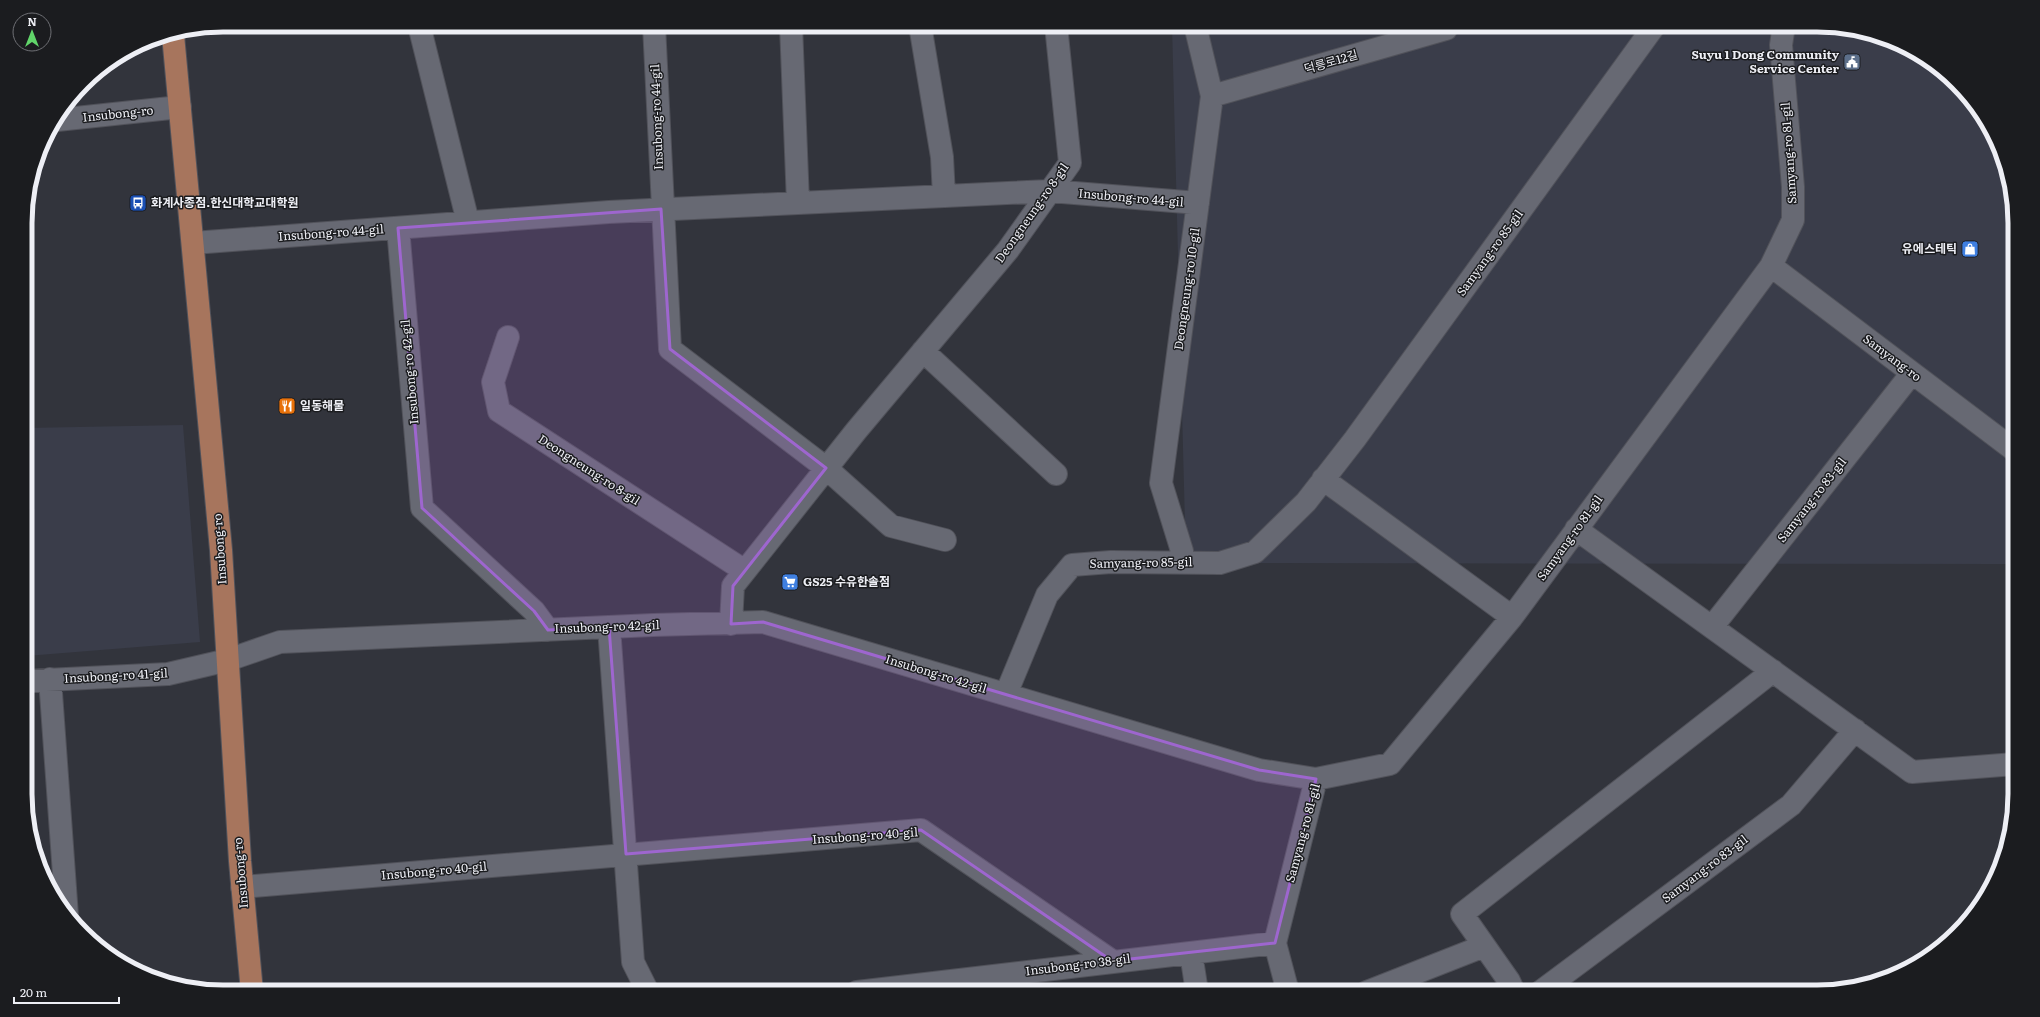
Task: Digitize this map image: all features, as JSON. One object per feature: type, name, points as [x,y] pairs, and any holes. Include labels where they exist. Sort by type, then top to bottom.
[{"type":"main road","name":"Insubong-ro","points":[[173,38],[221,550],[242,887],[251,985]]},
{"type":"street","points":[[421,32],[468,222]]},
{"type":"street","name":"Insubong-ro 44-gil","points":[[654,32],[661,209]]},
{"type":"street","points":[[791,32],[798,203]]},
{"type":"street","points":[[921,32],[942,158],[944,196]]},
{"type":"street","name":"Deongneung-ro 8-gil","points":[[730,624],[733,586],[826,468],[1008,250],[1070,163],[1057,32]]},
{"type":"street","name":"Deongneung-ro 10-gil","points":[[1182,551],[1161,483],[1212,96],[1197,32]]},
{"type":"street","name":"덕릉로12길","points":[[1212,96],[1436,32]]},
{"type":"street","name":"Samyang-ro 85-gil","points":[[1006,694],[1047,595],[1072,565],[1111,562],[1220,563],[1255,552],[1306,502],[1355,439],[1650,32]]},
{"type":"street","name":"Samyang-ro 81-gil","points":[[1286,985],[1275,943],[1316,779],[1390,764],[1512,617],[1771,266],[1793,220],[1793,186],[1781,45],[1783,32]]},
{"type":"street","name":"Insubong-ro","points":[[63,119],[180,108]]},
{"type":"street","name":"Insubong-ro 44-gil","points":[[192,244],[468,222],[661,209],[1050,191],[1198,203]]},
{"type":"street","points":[[661,209],[670,349],[826,468],[891,526],[946,540]]},
{"type":"street","name":"Insubong-ro 42-gil","points":[[398,228],[422,508],[534,611],[548,630]]},
{"type":"street","name":"Samyang-ro","points":[[1771,266],[2008,445]]},
{"type":"street","name":"Deongneung-ro 8-gil","points":[[508,337],[493,382],[498,411],[745,571]]},
{"type":"street","points":[[923,351],[1056,474]]},
{"type":"street","name":"Samyang-ro 83-gil","points":[[1712,627],[1912,373]]},
{"type":"street","points":[[1323,479],[1512,617]]},
{"type":"street","points":[[1576,529],[1912,772],[2008,765]]},
{"type":"street","name":"Insubong-ro 42-gil","points":[[228,660],[280,642],[609,627],[763,622],[1259,770],[1316,779]]},
{"type":"street","points":[[609,627],[634,962],[645,985]]},
{"type":"street","name":"Insubong-ro 41-gil","points":[[32,680],[168,674],[228,660]]},
{"type":"street","points":[[1511,985],[1462,914],[1773,671]]},
{"type":"street","points":[[50,679],[60,893]]},
{"type":"street","name":"Samyang-ro 83-gil","points":[[1549,985],[1791,805],[1855,730]]},
{"type":"street","name":"Insubong-ro 40-gil","points":[[242,887],[921,830],[1112,961]]},
{"type":"street","name":"Insubong-ro 38-gil","points":[[915,985],[1275,943]]},
{"type":"street","points":[[1385,985],[1484,946]]},
{"type":"street","points":[[1191,952],[1196,985]]},
{"type":"highlighted area","points":[[661,209],[670,349],[826,468],[733,586],[731,624],[763,622],[1259,770],[1316,779],[1275,943],[1112,961],[921,830],[626,854],[609,627],[548,630],[534,611],[422,508],[398,228]]},
{"type":"shaded area","points":[[1172,32],[1830,32],[1867,38],[1879,42],[1902,52],[1923,64],[1943,79],[1961,97],[1976,117],[1988,138],[2002,173],[2008,210],[2008,564],[1186,563]]},
{"type":"shaded area","points":[[183,425],[200,642],[32,656],[32,428]]},
{"type":"place","name":"Suyu 1 Dong Community Service Center","points":[[1852,62]]},
{"type":"place","name":"화계사종점.한신대학교대학원","points":[[138,203]]},
{"type":"place","name":"유에스테틱","points":[[1970,249]]},
{"type":"place","name":"일동해물","points":[[287,406]]},
{"type":"place","name":"GS25 수유한솔점","points":[[790,582]]}]
